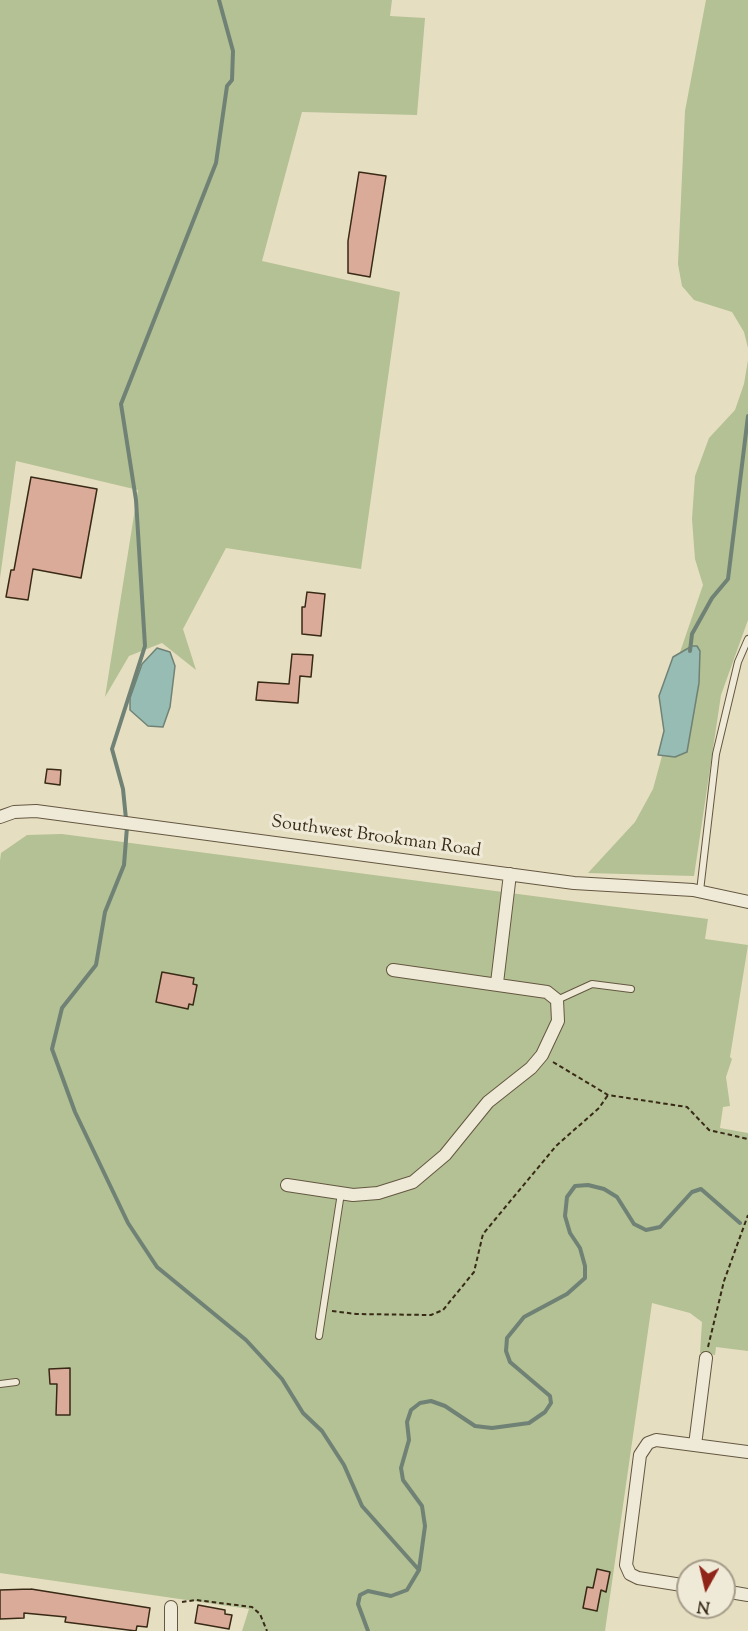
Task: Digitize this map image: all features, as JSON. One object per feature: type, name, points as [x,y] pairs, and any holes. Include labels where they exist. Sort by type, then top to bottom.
[{"type":"street","name":"Southwest Brookman Road","points":[[0,817],[14,812],[36,811],[574,883],[700,892],[748,902]]},
{"type":"street","points":[[497,983],[510,874]]},
{"type":"street","points":[[287,1185],[341,1193],[378,1193],[413,1182],[445,1155],[488,1102],[525,1074],[543,1055],[558,1021],[557,1000],[547,992],[533,988],[393,970]]},
{"type":"street","points":[[694,1445],[706,1358]]},
{"type":"street","points":[[676,1584],[647,1580],[630,1574],[626,1564],[640,1455],[648,1443],[656,1440],[748,1452]]},
{"type":"street","points":[[171,1607],[171,1631]]},
{"type":"lane","points":[[700,892],[716,754],[738,662],[748,639]]},
{"type":"lane","points":[[557,1000],[592,984],[631,989]]},
{"type":"lane","points":[[319,1336],[341,1193]]},
{"type":"lane","points":[[0,1384],[16,1382]]},
{"type":"path","points":[[543,1055],[586,1084],[608,1095],[687,1107],[709,1130],[748,1139]]},
{"type":"path","points":[[323,1310],[356,1314],[438,1314],[474,1272],[483,1234],[556,1146],[599,1108],[608,1095]]},
{"type":"path","points":[[706,1358],[724,1281],[748,1215]]},
{"type":"path","points":[[171,1607],[196,1600],[252,1607],[260,1614],[267,1631]]},
{"type":"green space","points":[[0,0],[392,0],[390,16],[425,18],[417,115],[302,112],[262,261],[400,292],[361,569],[226,548],[183,629],[196,670],[162,643],[129,656],[105,697],[138,490],[16,461],[0,578]]},
{"type":"green space","points":[[706,0],[748,0],[748,348],[744,332],[732,312],[694,300],[682,286],[678,264],[685,111]]},
{"type":"green space","points":[[748,360],[748,620],[721,695],[694,876],[588,873],[635,822],[653,789],[662,756],[675,757],[677,661],[703,585],[695,559],[692,519],[695,476],[709,438],[735,410],[744,384]]},
{"type":"green space","points":[[62,834],[708,919],[705,939],[748,945],[730,1057],[732,1059],[726,1077],[730,1106],[723,1107],[720,1128],[748,1133],[748,1351],[716,1347],[715,1355],[700,1353],[702,1322],[690,1313],[652,1303],[605,1631],[242,1631],[249,1609],[0,1573],[0,861],[1,853],[27,835]]},
{"type":"water","points":[[692,646],[697,646],[700,651],[699,683],[687,752],[675,757],[658,755],[664,731],[659,696],[673,657]]},
{"type":"water","points":[[157,648],[170,652],[175,666],[170,707],[163,727],[148,726],[130,710],[130,698],[142,664]]},
{"type":"building","points":[[359,172],[386,176],[370,277],[348,273],[348,241]]},
{"type":"building","points":[[31,477],[97,489],[81,578],[33,569],[28,600],[6,597],[11,570],[14,570]]},
{"type":"building","points":[[307,592],[325,594],[321,636],[302,634],[302,607],[305,607]]},
{"type":"building","points":[[292,654],[313,655],[311,677],[300,676],[298,703],[256,700],[258,682],[289,684]]},
{"type":"building","points":[[47,769],[61,770],[60,785],[45,783]]},
{"type":"building","points":[[162,972],[194,978],[193,984],[197,985],[193,1005],[189,1004],[188,1009],[156,1002]]},
{"type":"building","points":[[70,1368],[70,1415],[56,1415],[57,1384],[50,1384],[49,1369]]},
{"type":"building","points":[[597,1569],[610,1572],[606,1592],[601,1590],[597,1611],[583,1608],[587,1587],[593,1588]]},
{"type":"building","points":[[31,1589],[150,1608],[147,1627],[137,1626],[136,1631],[65,1622],[66,1617],[24,1613],[24,1618],[0,1619],[0,1590]]},
{"type":"building","points":[[198,1605],[225,1610],[225,1614],[232,1615],[229,1629],[195,1623]]},
{"type":"waterway","points":[[126,819],[123,789],[112,749],[145,646],[136,500],[121,404],[216,163],[227,86],[232,80],[233,51],[219,0]]},
{"type":"waterway","points":[[690,651],[692,634],[712,598],[728,579],[748,416]]},
{"type":"waterway","points":[[127,827],[124,865],[105,912],[96,965],[62,1008],[52,1049],[75,1112],[128,1223],[157,1267],[246,1340],[282,1379],[303,1413],[322,1431],[344,1465],[362,1506],[419,1570]]},
{"type":"waterway","points":[[368,1631],[358,1604],[360,1595],[368,1591],[391,1596],[407,1590],[419,1570],[425,1526],[422,1506],[403,1480],[401,1468],[409,1440],[407,1422],[411,1410],[420,1403],[431,1401],[445,1406],[475,1426],[492,1428],[529,1423],[545,1412],[551,1403],[550,1396],[510,1362],[506,1351],[507,1338],[524,1317],[567,1294],[585,1278],[585,1266],[580,1248],[570,1233],[565,1216],[567,1197],[575,1186],[588,1185],[604,1189],[617,1197],[634,1224],[646,1230],[660,1227],[692,1192],[701,1189],[740,1223]]}]
